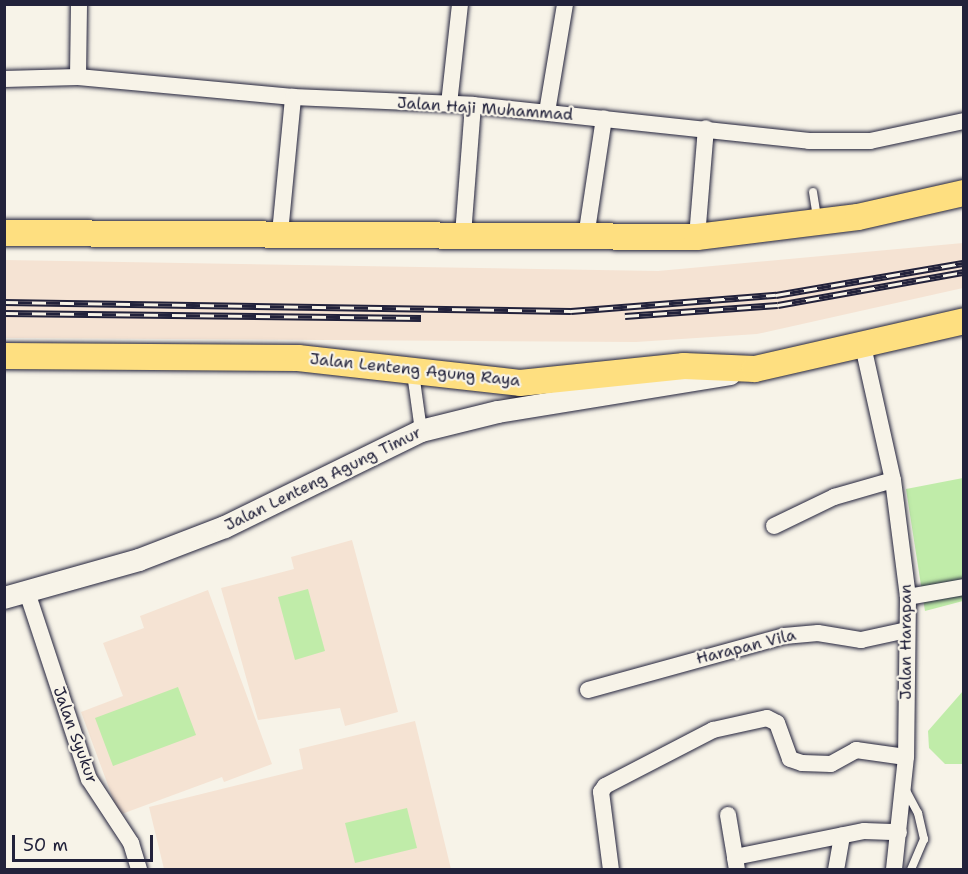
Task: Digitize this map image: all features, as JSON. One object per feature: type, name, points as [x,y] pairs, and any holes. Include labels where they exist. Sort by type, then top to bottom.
[{"type":"main road","points":[[4,233],[697,237],[858,217],[963,193]]},
{"type":"main road","name":"Jalan Lenteng Agung Raya","points":[[4,356],[298,358],[413,373],[520,383],[684,366],[755,369],[863,346],[963,321]]},
{"type":"main road","name":"Jalan Lenteng Agung Timur","points":[[4,598],[139,560],[225,527],[421,431],[498,411],[755,369]]},
{"type":"street","points":[[78,77],[79,4]]},
{"type":"street","points":[[448,104],[460,4]]},
{"type":"street","points":[[547,112],[565,4]]},
{"type":"street","name":"Jalan Haji Muhammad","points":[[4,79],[78,77],[293,97],[473,105],[843,142],[870,141],[963,121]]},
{"type":"street","points":[[280,233],[293,97]]},
{"type":"street","points":[[463,235],[473,105]]},
{"type":"street","points":[[586,237],[604,118]]},
{"type":"street","points":[[697,237],[706,128]]},
{"type":"street","name":"Jalan Harapan","points":[[863,346],[893,480],[908,597],[906,757],[894,870]]},
{"type":"street","points":[[413,373],[421,431]]},
{"type":"street","points":[[774,526],[834,497],[893,480]]},
{"type":"street","points":[[908,597],[963,587]]},
{"type":"street","name":"Jalan Syukur","points":[[27,592],[89,779],[131,843],[139,870]]},
{"type":"street","name":"Harapan Vila","points":[[588,690],[784,636],[818,633],[861,640],[907,630]]},
{"type":"street","points":[[611,870],[601,792],[605,786],[712,730],[767,718],[777,723],[790,759],[802,763],[831,764],[856,750],[906,757]]},
{"type":"street","points":[[728,815],[736,863],[842,836],[874,830],[899,832]]},
{"type":"street","points":[[836,870],[842,836]]},
{"type":"lane","points":[[813,192],[818,222]]},
{"type":"lane","points":[[904,786],[923,832],[920,854],[912,870]]},
{"type":"shaded area","points":[[963,243],[963,288],[757,334],[636,342],[5,338],[5,260],[658,271]]},
{"type":"shaded area","points":[[352,540],[398,712],[345,726],[340,708],[258,720],[221,588],[294,569],[291,557]]},
{"type":"shaded area","points":[[208,590],[272,764],[224,782],[222,777],[119,815],[81,712],[123,696],[103,643],[144,628],[140,616]]},
{"type":"shaded area","points":[[415,721],[451,869],[164,869],[149,807],[303,769],[299,749]]},
{"type":"green space","points":[[963,478],[963,601],[925,611],[906,489]]},
{"type":"green space","points":[[308,589],[325,651],[295,660],[278,597]]},
{"type":"green space","points":[[178,687],[196,735],[113,766],[95,718]]},
{"type":"green space","points":[[963,691],[963,764],[945,764],[929,748],[928,731]]},
{"type":"green space","points":[[407,808],[417,848],[355,863],[345,823]]},
{"type":"railway","points":[[4,302],[571,311],[776,295],[964,263]]},
{"type":"railway","points":[[625,316],[778,305],[964,272]]},
{"type":"railway","points":[[4,313],[421,318]]}]
